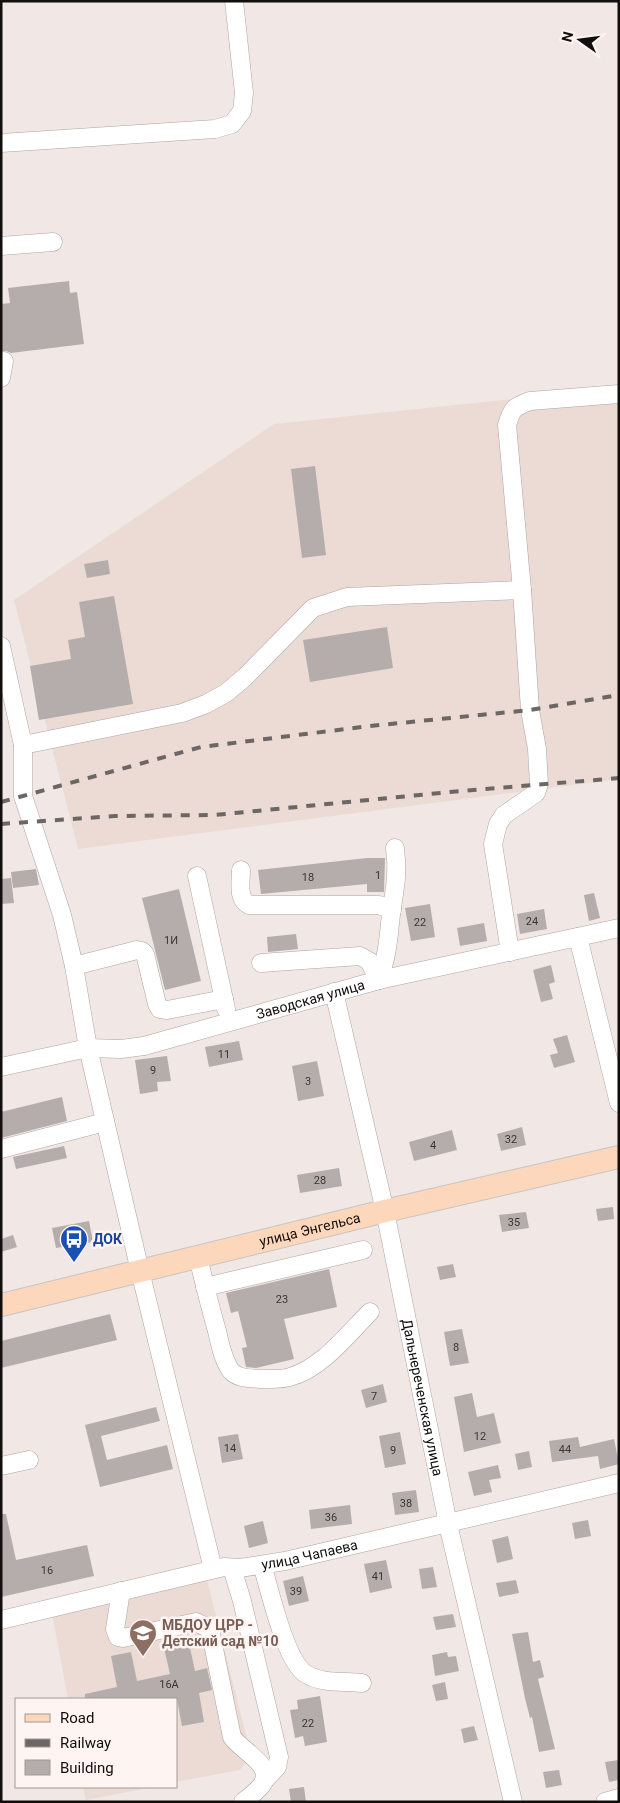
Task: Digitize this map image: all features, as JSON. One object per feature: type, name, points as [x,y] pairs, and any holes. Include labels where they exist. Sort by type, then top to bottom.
[{"type":"main road","name":"улица Энгельса","points":[[1,1305],[385,1211],[619,1157]]},
{"type":"street","points":[[1,143],[215,129],[232,124],[242,111],[244,93],[234,1]]},
{"type":"street","points":[[1,246],[53,242]]},
{"type":"street","points":[[510,952],[493,844],[494,834],[504,815],[536,793],[539,784],[537,749],[530,710],[522,590],[507,425],[511,410],[518,405],[530,401],[619,394]]},
{"type":"street","points":[[23,745],[182,713],[206,704],[226,693],[245,677],[314,608],[329,602],[346,597],[522,590]]},
{"type":"street","points":[[1,646],[23,745],[23,796],[62,915],[74,966],[88,1048],[213,1569]]},
{"type":"street","points":[[379,980],[389,944],[398,867],[395,848]]},
{"type":"street","points":[[240,870],[241,898],[249,905],[379,905],[392,910]]},
{"type":"street","points":[[197,876],[229,1022]]},
{"type":"street","name":"Заводская улица","points":[[1,1067],[88,1048],[134,1048],[379,980],[619,928]]},
{"type":"street","points":[[578,937],[619,1102]]},
{"type":"street","points":[[74,966],[137,950],[142,951],[145,954],[157,1004],[160,1009],[167,1010],[224,999]]},
{"type":"street","points":[[261,963],[360,956],[369,961],[379,980]]},
{"type":"street","name":"Дальнереченская улица","points":[[334,992],[385,1211],[448,1524],[513,1802]]},
{"type":"street","points":[[1,1149],[106,1122]]},
{"type":"street","points":[[206,1287],[363,1250]]},
{"type":"street","points":[[198,1257],[227,1365],[233,1373],[240,1377],[275,1379],[289,1378],[301,1373],[319,1362],[370,1312]]},
{"type":"street","points":[[1,1466],[29,1460]]},
{"type":"street","name":"улица Чапаева","points":[[1,1620],[213,1569],[262,1565],[619,1484]]},
{"type":"street","points":[[262,1565],[287,1647],[295,1662],[305,1673],[317,1679],[362,1683]]},
{"type":"street","points":[[232,1568],[279,1757],[277,1767],[260,1791],[243,1802]]},
{"type":"street","points":[[121,1591],[114,1629],[118,1637],[123,1638],[196,1622],[208,1628],[212,1634],[232,1737],[263,1767],[264,1772],[260,1791]]},
{"type":"street","points":[[605,1802],[619,1798]]},
{"type":"shaded area","points":[[619,388],[619,779],[78,849],[14,600],[274,424]]},
{"type":"shaded area","name":"МБДОУ ЦРР - Детский сад №10","points":[[207,1580],[251,1755],[240,1770],[178,1782],[178,1698],[68,1698],[52,1614]]},
{"type":"shaded area","points":[[83,1788],[148,1788],[86,1800]]},
{"type":"building","points":[[69,281],[70,293],[77,292],[84,344],[11,353],[1,351],[1,304],[10,303],[8,288]]},
{"type":"building","points":[[315,466],[326,555],[302,558],[291,469]]},
{"type":"building","points":[[108,560],[110,574],[87,578],[84,564]]},
{"type":"building","points":[[114,596],[133,704],[39,720],[30,666],[71,659],[68,640],[85,637],[79,602]]},
{"type":"building","points":[[387,627],[393,668],[310,682],[303,640]]},
{"type":"building","points":[[367,858],[385,858],[384,892],[367,892],[367,884],[261,894],[258,870]]},
{"type":"building","points":[[36,869],[39,885],[13,888],[11,872]]},
{"type":"building","points":[[11,878],[14,903],[1,904],[1,879]]},
{"type":"building","points":[[179,889],[201,981],[165,990],[142,898]]},
{"type":"building","points":[[594,893],[600,918],[589,921],[584,895]]},
{"type":"building","points":[[430,904],[435,937],[411,941],[405,908]]},
{"type":"building","points":[[544,909],[547,929],[520,934],[517,914]]},
{"type":"building","points":[[484,923],[487,941],[460,946],[457,928]]},
{"type":"building","points":[[296,934],[298,949],[268,952],[267,937]]},
{"type":"building","points":[[551,965],[555,982],[549,984],[553,999],[541,1002],[533,970]]},
{"type":"building","points":[[567,1035],[575,1062],[554,1068],[550,1055],[558,1053],[553,1039]]},
{"type":"building","points":[[239,1041],[243,1060],[209,1067],[205,1047]]},
{"type":"building","points":[[167,1056],[171,1081],[157,1082],[158,1091],[140,1094],[135,1060]]},
{"type":"building","points":[[317,1061],[324,1096],[298,1101],[292,1066]]},
{"type":"building","points":[[62,1097],[67,1121],[1,1138],[1,1112]]},
{"type":"building","points":[[522,1127],[526,1145],[501,1151],[497,1134]]},
{"type":"building","points":[[452,1130],[457,1150],[414,1161],[409,1142]]},
{"type":"building","points":[[64,1146],[67,1158],[16,1169],[13,1157]]},
{"type":"building","points":[[339,1168],[342,1186],[300,1193],[297,1175]]},
{"type":"building","points":[[613,1207],[614,1219],[598,1221],[596,1209]]},
{"type":"building","points":[[526,1212],[529,1228],[502,1232],[499,1215]]},
{"type":"building","points":[[89,1221],[93,1242],[56,1248],[52,1228]]},
{"type":"building","points":[[13,1235],[17,1247],[1,1252],[1,1239]]},
{"type":"building","points":[[453,1264],[456,1277],[440,1280],[437,1267]]},
{"type":"building","points":[[329,1269],[337,1307],[284,1319],[294,1359],[256,1368],[246,1367],[242,1348],[247,1347],[238,1311],[231,1313],[226,1293]]},
{"type":"building","points":[[110,1314],[117,1340],[1,1368],[1,1341]]},
{"type":"building","points":[[462,1329],[469,1363],[450,1366],[444,1332]]},
{"type":"building","points":[[383,1384],[387,1402],[366,1408],[361,1390]]},
{"type":"building","points":[[472,1393],[477,1417],[494,1413],[501,1443],[464,1452],[454,1397]]},
{"type":"building","points":[[156,1407],[160,1421],[101,1436],[107,1460],[167,1445],[173,1469],[100,1487],[85,1425]]},
{"type":"building","points":[[400,1432],[406,1464],[385,1468],[379,1436]]},
{"type":"building","points":[[238,1434],[243,1459],[222,1463],[218,1437]]},
{"type":"building","points":[[578,1437],[580,1447],[614,1439],[619,1464],[600,1469],[598,1456],[552,1462],[549,1441]]},
{"type":"building","points":[[529,1451],[532,1467],[518,1470],[515,1454]]},
{"type":"building","points":[[498,1465],[501,1478],[489,1480],[492,1492],[474,1496],[468,1472]]},
{"type":"building","points":[[416,1490],[419,1512],[395,1515],[392,1493]]},
{"type":"building","points":[[350,1505],[352,1524],[311,1529],[309,1510]]},
{"type":"building","points":[[1,1514],[6,1514],[16,1560],[87,1545],[94,1576],[1,1597]]},
{"type":"building","points":[[588,1520],[591,1536],[575,1539],[572,1523]]},
{"type":"building","points":[[263,1521],[268,1543],[249,1548],[244,1526]]},
{"type":"building","points":[[508,1536],[513,1559],[497,1563],[492,1540]]},
{"type":"building","points":[[386,1560],[392,1588],[370,1593],[364,1564]]},
{"type":"building","points":[[433,1567],[437,1587],[422,1589],[419,1569]]},
{"type":"building","points":[[303,1576],[309,1601],[289,1606],[283,1581]]},
{"type":"building","points":[[516,1580],[519,1593],[499,1597],[496,1583]]},
{"type":"building","points":[[453,1614],[456,1627],[436,1630],[433,1617]]},
{"type":"building","points":[[528,1632],[533,1662],[540,1660],[544,1677],[538,1679],[555,1749],[539,1752],[532,1717],[530,1718],[525,1698],[512,1634]]},
{"type":"building","points":[[189,1643],[195,1671],[207,1668],[212,1690],[199,1693],[204,1722],[182,1726],[178,1698],[85,1698],[85,1694],[117,1687],[111,1656],[131,1652],[137,1681],[170,1674],[164,1648]]},
{"type":"building","points":[[447,1652],[448,1657],[456,1656],[459,1671],[435,1676],[432,1655]]},
{"type":"building","points":[[445,1682],[448,1699],[436,1701],[432,1685]]},
{"type":"building","points":[[320,1696],[327,1742],[305,1746],[303,1736],[295,1738],[290,1710],[298,1709],[297,1700]]},
{"type":"building","points":[[474,1726],[478,1740],[464,1743],[461,1729]]},
{"type":"building","points":[[619,1760],[619,1780],[609,1782],[605,1762]]},
{"type":"building","points":[[559,1770],[562,1785],[546,1788],[543,1772]]},
{"type":"building","points":[[304,1787],[306,1802],[291,1802],[289,1789]]},
{"type":"railway","points":[[1,802],[201,747],[370,726],[530,710],[619,695]]},
{"type":"railway","points":[[1,824],[115,816],[215,815],[619,778]]},
{"type":"place","name":"ДОК","points":[[74,1263]]},
{"type":"place","name":"МБДОУ ЦРР - Детский сад №10","points":[[143,1657]]}]
